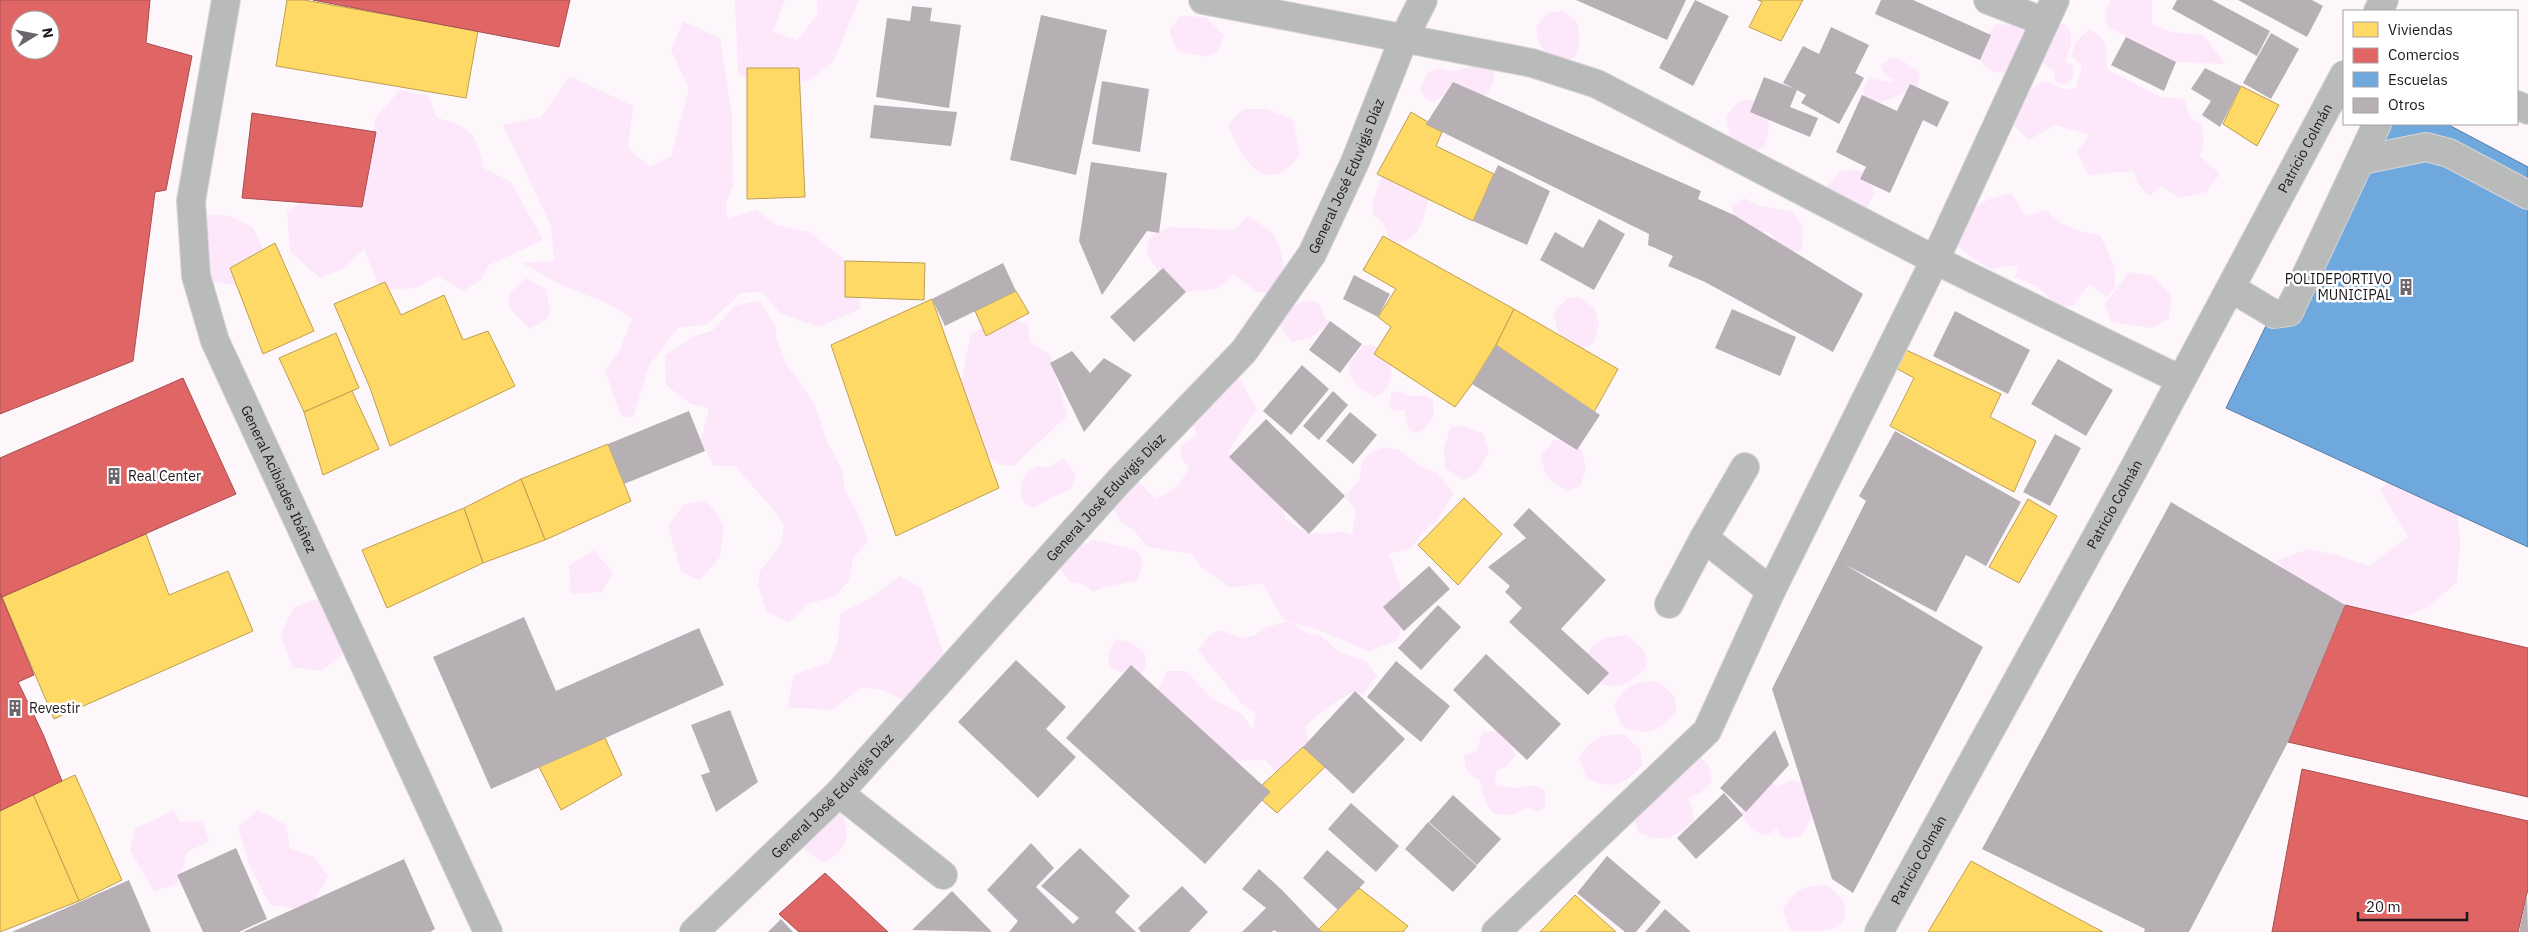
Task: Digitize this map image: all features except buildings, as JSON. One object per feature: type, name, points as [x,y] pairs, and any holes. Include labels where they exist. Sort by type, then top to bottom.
[{"type":"street","name":"General Acibiades Ibáñez","points":[[226,0],[191,201],[196,276],[215,341],[488,932]]},
{"type":"street","points":[[1203,0],[1532,63],[1597,84],[1935,260],[2181,380]]},
{"type":"street","name":"General José Eduvigis Díaz","points":[[694,932],[839,793],[1118,481],[1244,351],[1312,254],[1355,162],[1404,38],[1423,0]]},
{"type":"street","points":[[1496,932],[1707,731],[1771,591],[1935,260],[2050,11],[1988,0]]},
{"type":"street","name":"Patricio Colmán","points":[[1879,932],[2231,288],[2343,77]]},
{"type":"street","points":[[2231,288],[2274,314],[2288,312],[2362,160],[2377,125]]},
{"type":"street","points":[[2362,160],[2426,147],[2449,152],[2528,195]]},
{"type":"street","points":[[1669,604],[1745,467]]},
{"type":"street","points":[[1704,538],[1771,591]]},
{"type":"street","points":[[839,793],[944,875]]},
{"type":"shaded area","points":[[735,0],[785,0],[773,32],[797,40],[818,14],[817,0],[859,0],[833,62],[809,80],[774,89],[738,74]]},
{"type":"shaded area","points":[[2111,0],[2152,0],[2152,24],[2172,32],[2203,35],[2225,64],[2176,62],[2108,27],[2105,12]]},
{"type":"shaded area","points":[[1563,11],[1577,22],[1580,40],[1576,56],[1563,63],[1550,56],[1540,46],[1536,27],[1549,12]]},
{"type":"shaded area","points":[[1181,16],[1206,17],[1224,36],[1218,52],[1205,57],[1177,51],[1169,30]]},
{"type":"shaded area","points":[[683,21],[720,38],[732,115],[733,186],[726,204],[727,219],[756,210],[777,225],[809,232],[859,271],[860,309],[819,327],[781,314],[762,292],[741,293],[708,324],[678,328],[649,366],[633,418],[621,416],[605,371],[619,352],[632,319],[605,302],[565,287],[522,263],[554,261],[551,226],[503,125],[541,117],[570,76],[633,106],[628,148],[650,167],[671,156],[689,89],[671,50]]},
{"type":"shaded area","points":[[2053,21],[2066,25],[2071,38],[2065,61],[2072,65],[2074,74],[2069,83],[2061,85],[2055,80],[2054,71],[2041,62]]},
{"type":"shaded area","points":[[1996,24],[2012,25],[2023,30],[2032,51],[2013,68],[2000,73],[1993,72],[1980,60],[1984,39]]},
{"type":"shaded area","points":[[2089,30],[2100,36],[2103,40],[2106,50],[2107,69],[2160,97],[2184,99],[2190,118],[2201,123],[2204,141],[2200,156],[2220,174],[2206,192],[2180,198],[2162,186],[2150,196],[2138,184],[2134,171],[2088,175],[2077,152],[2090,135],[2055,125],[2029,140],[2013,125],[2013,107],[2015,103],[2038,84],[2047,82],[2065,89],[2076,88],[2082,65],[2071,56],[2076,41]]},
{"type":"shaded area","points":[[1891,58],[1900,59],[1920,73],[1917,88],[1879,103],[1866,101],[1863,89],[1870,78],[1890,82],[1894,80],[1885,75],[1880,66]]},
{"type":"shaded area","points":[[1481,60],[1493,64],[1494,80],[1487,94],[1473,100],[1447,93],[1434,102],[1425,98],[1420,90],[1423,82],[1432,70],[1440,68],[1455,71],[1466,68]]},
{"type":"shaded area","points":[[400,90],[428,95],[436,117],[458,125],[470,133],[478,145],[484,168],[511,182],[543,240],[489,265],[481,280],[463,291],[438,276],[415,288],[380,290],[364,249],[346,267],[320,278],[290,252],[287,212],[372,152],[375,118]]},
{"type":"shaded area","points":[[1752,100],[1763,110],[1769,125],[1765,146],[1753,152],[1740,145],[1730,135],[1726,116],[1739,101]]},
{"type":"shaded area","points":[[1243,109],[1267,109],[1293,120],[1300,155],[1288,168],[1276,174],[1266,175],[1256,170],[1248,161],[1240,150],[1228,124]]},
{"type":"shaded area","points":[[1841,171],[1861,171],[1871,177],[1874,194],[1866,209],[1824,190]]},
{"type":"shaded area","points":[[1382,175],[1432,184],[1421,224],[1410,239],[1401,242],[1390,241],[1383,223],[1374,216],[1372,205]]},
{"type":"shaded area","points":[[2011,193],[2026,216],[2047,210],[2064,225],[2100,235],[2115,268],[2115,288],[2107,297],[2089,284],[2073,306],[2057,306],[2038,287],[2015,277],[2018,265],[1991,269],[1973,259],[1952,241],[1965,213],[1989,199]]},
{"type":"shaded area","points":[[1744,198],[1757,205],[1793,212],[1803,227],[1802,250],[1790,253],[1779,246],[1769,232],[1749,233],[1734,215],[1731,206]]},
{"type":"shaded area","points":[[202,214],[230,216],[253,227],[267,257],[240,286],[210,281]]},
{"type":"shaded area","points":[[1248,216],[1272,232],[1281,251],[1286,276],[1278,293],[1257,292],[1234,275],[1216,289],[1186,292],[1166,283],[1146,253],[1150,237],[1170,227],[1235,230]]},
{"type":"shaded area","points":[[2129,272],[2153,276],[2172,296],[2169,319],[2151,328],[2111,322],[2105,304]]},
{"type":"shaded area","points":[[525,278],[546,289],[550,310],[548,318],[530,329],[510,309],[508,295]]},
{"type":"shaded area","points":[[1580,297],[1595,309],[1599,325],[1594,343],[1581,349],[1561,336],[1554,313],[1567,298]]},
{"type":"shaded area","points":[[759,300],[776,327],[776,338],[786,364],[813,401],[827,441],[842,470],[845,490],[859,516],[868,542],[853,558],[849,580],[836,596],[808,604],[789,622],[767,612],[758,585],[760,571],[781,544],[784,525],[767,502],[735,466],[714,466],[701,441],[709,408],[689,403],[666,385],[665,355],[694,336],[712,331],[735,306]]},
{"type":"shaded area","points":[[1305,301],[1318,302],[1326,320],[1330,321],[1313,337],[1291,342],[1280,326],[1286,310]]},
{"type":"shaded area","points":[[1006,319],[1028,323],[1030,342],[1050,355],[1067,416],[1014,466],[1000,465],[973,446],[964,425],[961,380],[971,333]]},
{"type":"shaded area","points":[[1363,345],[1374,345],[1389,356],[1392,373],[1387,390],[1375,397],[1356,385],[1351,377],[1349,364]]},
{"type":"shaded area","points":[[1216,373],[1240,379],[1257,410],[1236,438],[1228,454],[1251,459],[1284,489],[1285,519],[1309,534],[1345,532],[1352,534],[1356,511],[1345,496],[1359,481],[1362,461],[1372,452],[1384,447],[1399,450],[1418,465],[1437,473],[1454,493],[1437,521],[1425,530],[1411,548],[1388,554],[1397,576],[1402,597],[1403,618],[1397,641],[1369,651],[1316,629],[1290,622],[1308,634],[1320,635],[1339,652],[1366,661],[1377,676],[1363,695],[1354,691],[1331,705],[1305,726],[1310,744],[1284,780],[1265,760],[1236,761],[1176,712],[1158,690],[1167,671],[1186,671],[1213,699],[1242,714],[1253,729],[1256,714],[1242,704],[1198,650],[1208,637],[1219,630],[1242,638],[1255,635],[1264,628],[1287,621],[1284,620],[1262,583],[1231,588],[1200,566],[1192,554],[1148,547],[1133,530],[1120,521],[1110,503],[1137,480],[1155,498],[1167,493],[1179,484],[1189,468],[1181,458],[1181,445],[1197,435],[1189,414]]},
{"type":"shaded area","points":[[1400,391],[1411,396],[1428,396],[1433,400],[1434,415],[1424,430],[1415,433],[1408,427],[1404,410],[1395,411],[1389,406],[1391,393]]},
{"type":"shaded area","points":[[1461,426],[1483,433],[1489,452],[1477,473],[1464,480],[1445,468],[1444,447],[1451,427]]},
{"type":"shaded area","points":[[1568,439],[1582,451],[1586,468],[1581,485],[1569,491],[1549,478],[1544,469],[1541,455],[1554,440]]},
{"type":"shaded area","points":[[1063,459],[1076,474],[1070,490],[1032,508],[1023,502],[1021,486],[1027,473],[1037,466],[1046,468]]},
{"type":"shaded area","points":[[2396,476],[2457,507],[2460,543],[2457,582],[2428,607],[2384,627],[2340,618],[2276,561],[2308,549],[2336,555],[2369,566],[2408,537],[2380,490]]},
{"type":"shaded area","points":[[706,500],[724,525],[720,557],[700,580],[681,572],[668,526],[683,505]]},
{"type":"shaded area","points":[[1095,540],[1137,550],[1143,562],[1138,580],[1104,587],[1093,592],[1082,584],[1070,582],[1060,568],[1064,552]]},
{"type":"shaded area","points":[[594,550],[613,573],[602,592],[571,594],[569,566]]},
{"type":"shaded area","points":[[900,576],[921,588],[945,658],[909,702],[884,691],[863,687],[832,710],[787,707],[794,675],[830,662],[838,641],[841,613],[871,598]]},
{"type":"shaded area","points":[[317,599],[343,600],[348,650],[322,671],[292,667],[281,634],[294,607]]},
{"type":"shaded area","points":[[1627,635],[1644,650],[1647,667],[1633,679],[1621,685],[1608,685],[1591,680],[1583,659],[1592,647],[1606,638]]},
{"type":"shaded area","points":[[1115,639],[1131,642],[1145,654],[1146,663],[1142,675],[1119,672],[1109,666],[1108,655]]},
{"type":"shaded area","points":[[1658,681],[1674,696],[1677,712],[1664,724],[1652,731],[1638,731],[1621,726],[1614,705],[1618,698],[1627,688],[1637,683]]},
{"type":"shaded area","points":[[1497,731],[1509,742],[1515,755],[1506,767],[1496,771],[1495,786],[1520,788],[1533,785],[1544,789],[1546,806],[1537,812],[1527,807],[1513,815],[1493,814],[1484,798],[1480,781],[1470,774],[1466,768],[1464,756],[1477,751],[1482,733]]},
{"type":"shaded area","points":[[1623,734],[1640,749],[1643,765],[1617,784],[1604,784],[1587,779],[1579,758],[1588,746],[1602,737]]},
{"type":"shaded area","points":[[1692,750],[1709,765],[1712,782],[1700,793],[1688,799],[1691,803],[1694,820],[1681,831],[1669,837],[1655,838],[1639,833],[1631,812]]},
{"type":"shaded area","points":[[1789,781],[1801,782],[1812,803],[1813,809],[1810,821],[1801,836],[1787,838],[1780,836],[1777,829],[1765,836],[1753,830],[1741,813],[1747,796],[1768,782],[1778,786]]},
{"type":"shaded area","points":[[174,810],[180,822],[203,821],[209,841],[186,853],[184,866],[176,885],[154,891],[130,850],[135,829]]},
{"type":"shaded area","points":[[258,810],[286,825],[290,848],[315,857],[328,876],[309,911],[270,905],[251,869],[238,827]]},
{"type":"shaded area","points":[[828,812],[843,813],[846,837],[838,853],[823,863],[799,844]]},
{"type":"shaded area","points":[[1827,885],[1843,899],[1846,916],[1842,921],[1835,928],[1825,930],[1790,930],[1783,909],[1796,892],[1806,887]]},
{"type":"place","name":"POLIDEPORTIVO MUNICIPAL","points":[[2406,287]]},
{"type":"place","name":"Real Center","points":[[114,476]]},
{"type":"place","name":"Revestir","points":[[15,708]]}]
